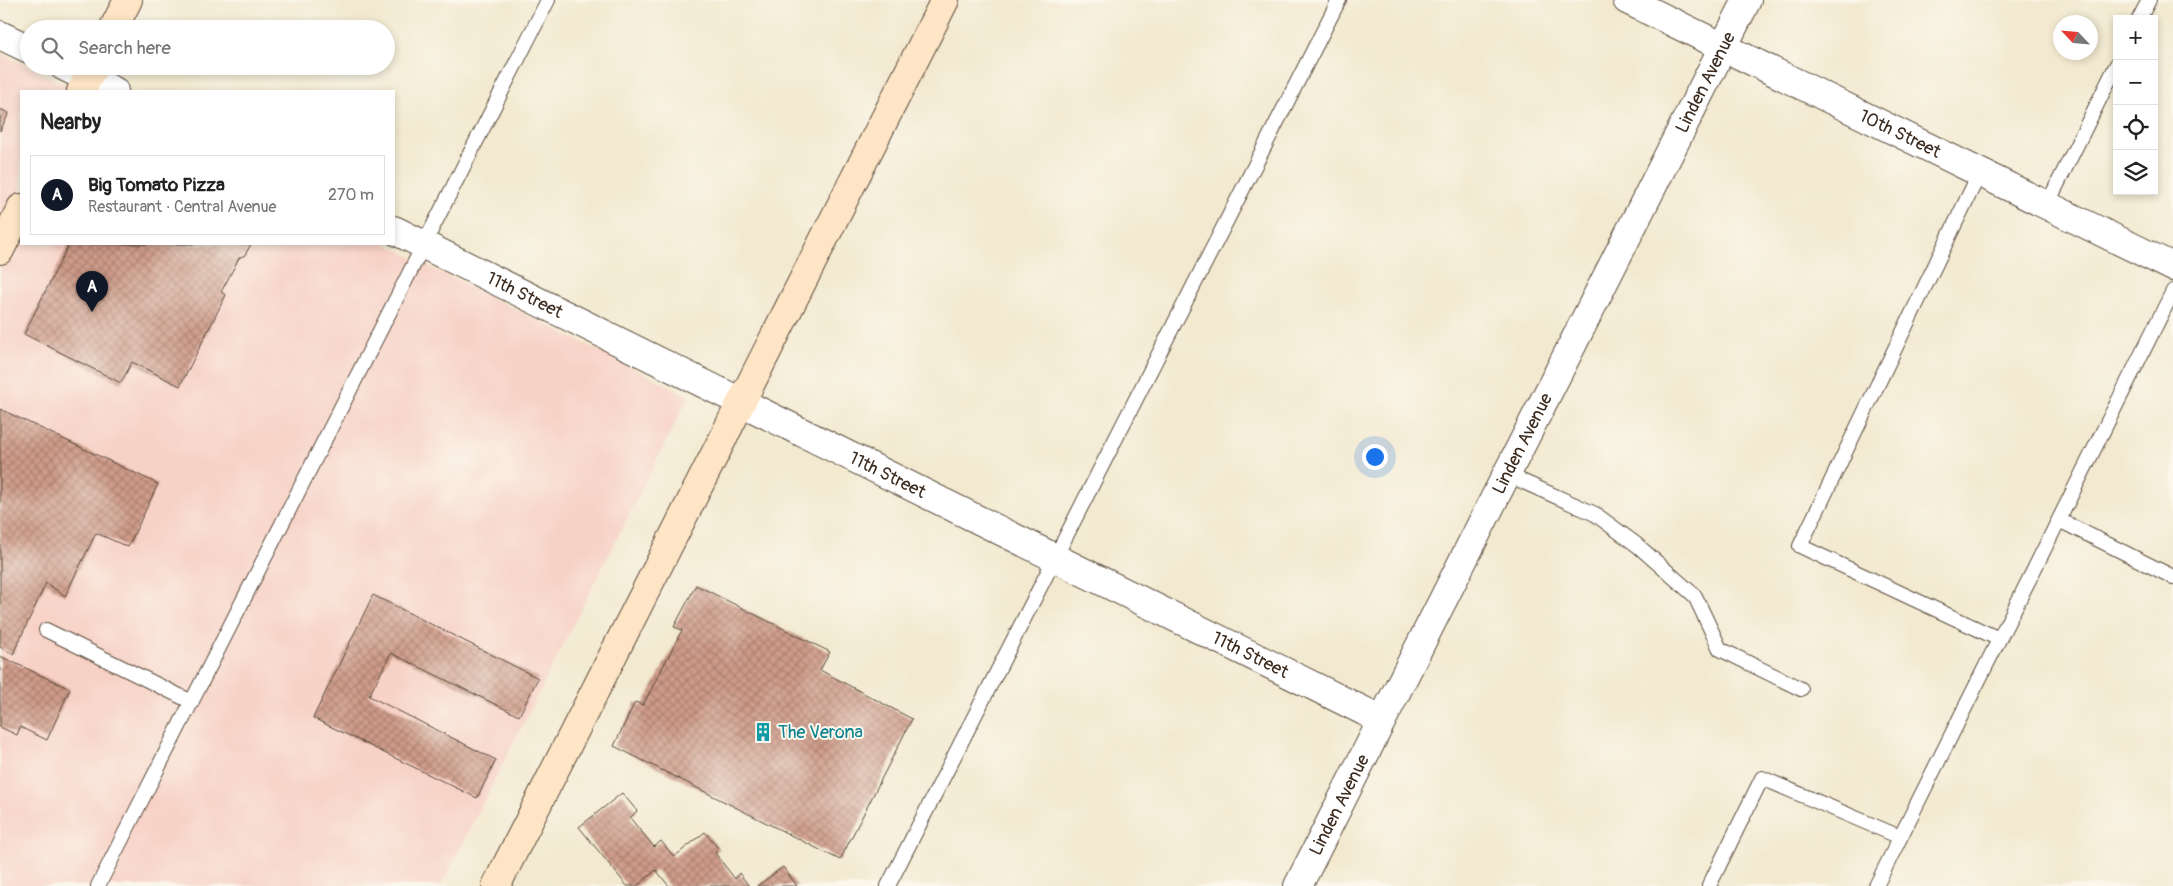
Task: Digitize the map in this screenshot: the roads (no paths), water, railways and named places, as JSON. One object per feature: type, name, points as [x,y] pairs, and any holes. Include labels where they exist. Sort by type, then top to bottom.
[{"type":"street","points":[[118,20],[128,0]]},
{"type":"street","points":[[496,886],[945,0]]},
{"type":"street","name":"10th Street","points":[[1628,0],[2173,267]]},
{"type":"street","name":"Linden Avenue","points":[[1298,886],[1746,0]]},
{"type":"street","points":[[0,35],[20,45]]},
{"type":"street","points":[[87,79],[112,90]]},
{"type":"street","points":[[0,250],[20,210]]},
{"type":"street","name":"11th Street","points":[[395,230],[1382,720]]},
{"type":"lane","points":[[98,886],[548,0]]},
{"type":"lane","points":[[888,886],[1339,0]]},
{"type":"lane","points":[[2141,15],[2149,0]]},
{"type":"lane","points":[[2047,205],[2113,72]]},
{"type":"lane","points":[[1980,172],[1800,546],[1999,639]]},
{"type":"lane","points":[[1876,886],[2173,291]]},
{"type":"lane","points":[[1506,474],[1595,514],[1638,545],[1695,596],[1720,649],[1801,689]]},
{"type":"lane","points":[[2058,520],[2173,577]]},
{"type":"lane","points":[[46,630],[192,702]]},
{"type":"lane","points":[[1709,886],[1762,778],[1900,837]]},
{"type":"place","name":"Big Tomato Pizza","points":[[92,312]]},
{"type":"place","name":"The Verona","points":[[763,732]]}]
